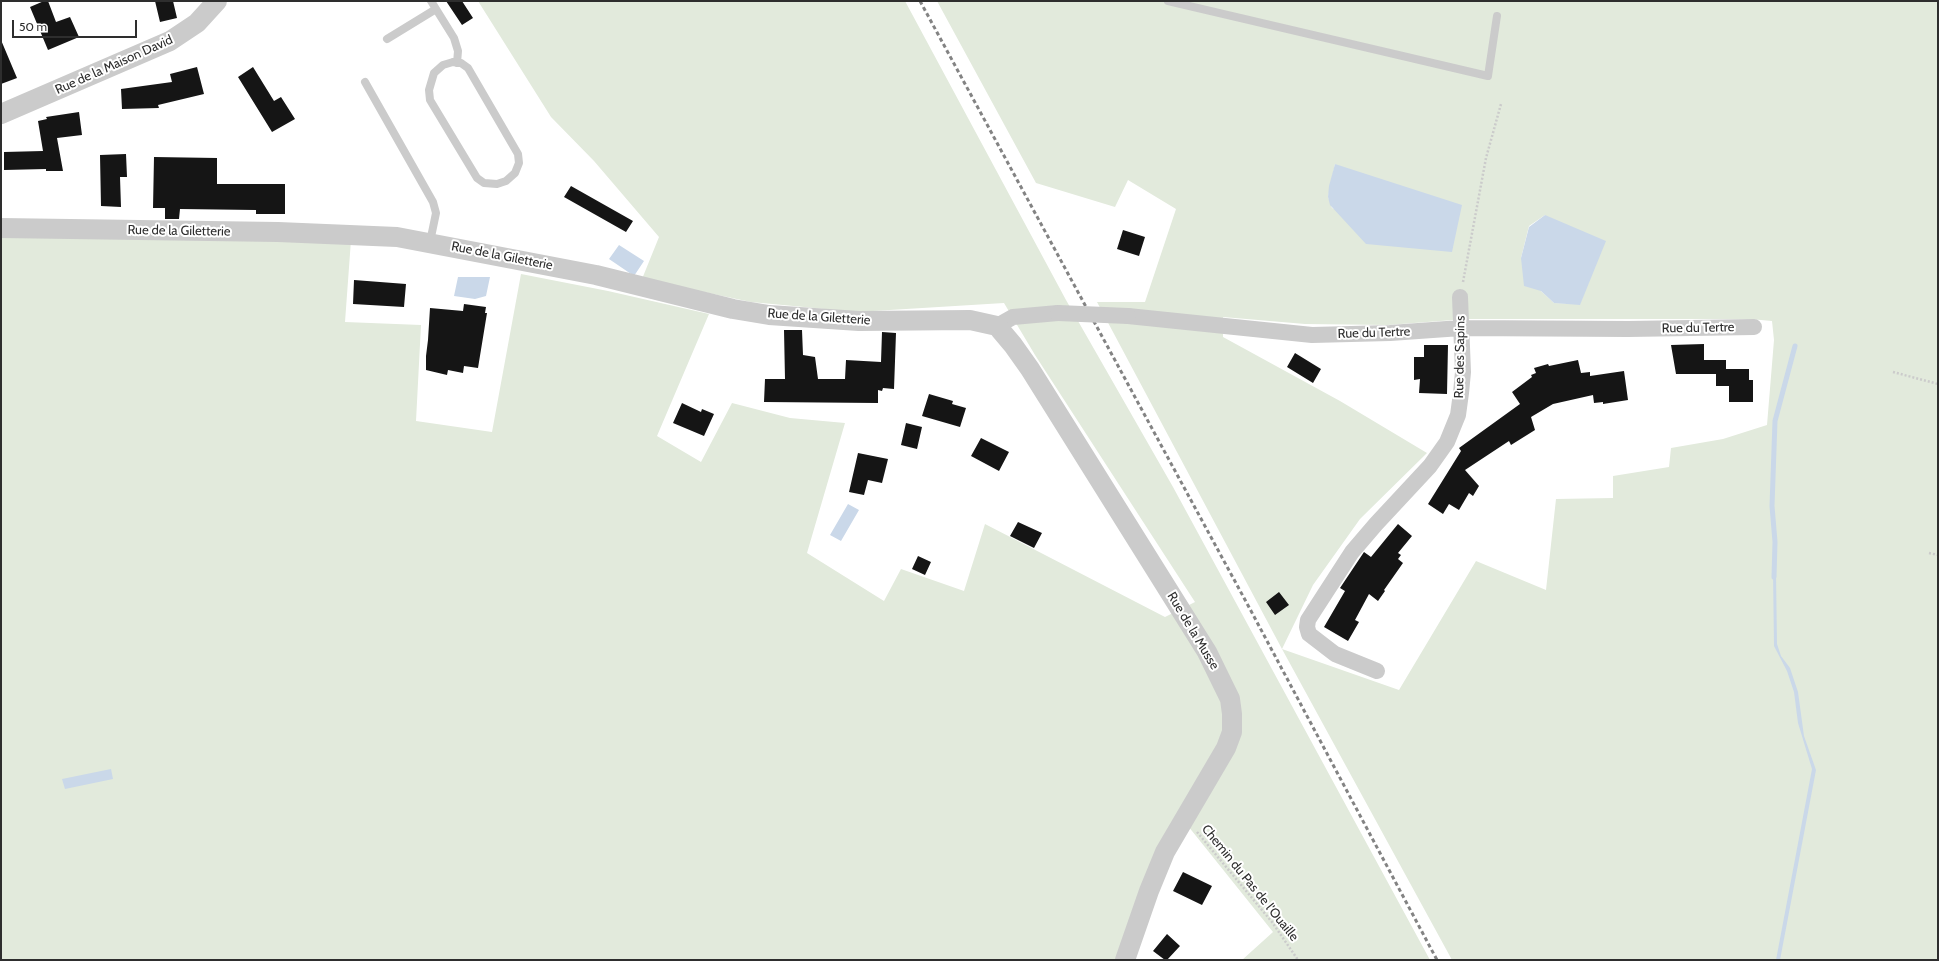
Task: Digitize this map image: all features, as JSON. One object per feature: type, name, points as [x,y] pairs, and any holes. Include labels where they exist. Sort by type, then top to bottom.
[{"type":"street","name":"Rue de la Maison David","points":[[1,114],[170,41],[197,23],[217,1]]},
{"type":"street","name":"Rue de la Giletterie","points":[[1,228],[339,234],[397,237],[430,242],[596,275],[733,308],[769,315],[859,321],[970,320],[997,326]]},
{"type":"street","name":"Rue des Sapins","points":[[1377,671],[1335,654],[1309,634],[1307,627],[1308,620],[1352,552],[1430,466],[1447,442],[1458,415],[1461,393],[1460,297]]},
{"type":"street","name":"Rue du Tertre","points":[[997,326],[1013,317],[1058,313],[1128,316],[1312,335],[1390,333],[1461,328],[1628,329],[1754,327]]},
{"type":"street","name":"Rue de la Musse","points":[[997,326],[1030,369],[1165,584],[1207,652],[1230,699],[1232,732],[1226,748],[1165,852],[1149,891],[1125,960]]},
{"type":"lane","points":[[431,1],[454,38],[458,51],[457,63]]},
{"type":"lane","points":[[1168,1],[1488,76],[1497,16]]},
{"type":"lane","points":[[387,39],[436,8]]},
{"type":"lane","points":[[457,63],[461,63],[468,68],[518,154],[519,164],[515,173],[506,181],[497,184],[484,183],[477,178],[430,100],[429,90],[434,73],[443,65],[457,63]]},
{"type":"lane","points":[[365,82],[433,202],[436,213],[430,242]]},
{"type":"path","name":"Rue des Sapins","points":[[1460,297],[1478,209],[1486,158],[1501,104]]},
{"type":"path","points":[[1893,372],[1938,384]]},
{"type":"path","points":[[1929,553],[1938,555]]},
{"type":"path","name":"Chemin du Pas de l'Ouaille","points":[[1186,818],[1272,922],[1298,960]]},
{"type":"shaded area","points":[[478,1],[905,1],[1066,300],[1173,487],[1430,960],[1242,960],[1273,932],[1188,826],[1117,960],[1,960],[1,237],[351,240],[345,322],[421,325],[416,421],[492,432],[521,274],[608,291],[709,314],[657,436],[701,462],[732,403],[790,418],[845,423],[807,553],[884,601],[901,569],[964,591],[985,524],[1165,617],[1195,602],[1035,355],[1004,303],[857,312],[751,302],[642,279],[659,237],[594,161],[551,117]]},
{"type":"shaded area","points":[[937,1],[1938,1],[1938,960],[1452,960],[1282,649],[1097,302],[1145,302],[1176,209],[1128,180],[1115,207],[1036,183]],"holes":[[[1335,164],[1452,251],[1432,249],[1332,208],[1328,197]],[[1545,215],[1590,277],[1580,304],[1554,303],[1541,291],[1521,258],[1529,226]],[[1223,317],[1305,324],[1388,325],[1466,319],[1750,319],[1772,321],[1774,340],[1767,425],[1723,439],[1671,448],[1669,467],[1613,476],[1613,498],[1556,499],[1546,590],[1476,561],[1399,690],[1282,649],[1313,585],[1360,519],[1427,453],[1340,401],[1223,337]]]},
{"type":"water","points":[[1335,164],[1462,205],[1452,252],[1366,244],[1330,205],[1328,197],[1329,186]]},
{"type":"water","points":[[1545,215],[1606,241],[1580,305],[1554,303],[1541,291],[1524,286],[1521,258],[1529,227]]},
{"type":"water","points":[[619,245],[644,261],[634,276],[609,259]]},
{"type":"water","points":[[458,277],[490,277],[486,296],[475,299],[454,296]]},
{"type":"water","points":[[848,504],[859,510],[841,541],[830,535]]},
{"type":"water","points":[[1773,572],[1776,573],[1777,644],[1781,656],[1790,668],[1798,692],[1804,736],[1816,770],[1780,960],[1776,960],[1812,769],[1798,723],[1794,692],[1787,671],[1774,646]]},
{"type":"water","points":[[111,769],[113,779],[65,789],[62,779]]},
{"type":"building","points":[[44,1],[48,1],[56,22],[70,17],[79,37],[48,50],[30,7]]},
{"type":"building","points":[[155,1],[173,1],[177,18],[160,22]]},
{"type":"building","points":[[446,1],[462,1],[473,18],[462,25]]},
{"type":"building","points":[[1,40],[17,78],[1,84]]},
{"type":"building","points":[[197,67],[204,94],[158,105],[159,108],[122,109],[121,89],[172,82],[170,74]]},
{"type":"building","points":[[253,67],[274,101],[281,97],[295,119],[272,132],[238,77]]},
{"type":"building","points":[[79,112],[82,135],[57,138],[63,171],[46,171],[46,169],[4,170],[4,152],[43,151],[38,121],[47,119],[46,117]]},
{"type":"building","points":[[126,154],[127,177],[120,177],[121,207],[101,206],[100,155]]},
{"type":"building","points":[[154,157],[217,158],[217,184],[285,184],[285,214],[256,214],[256,210],[180,209],[179,219],[165,219],[165,208],[153,208]]},
{"type":"building","points":[[571,186],[633,221],[626,232],[564,197]]},
{"type":"building","points":[[1123,230],[1145,237],[1139,256],[1117,249]]},
{"type":"building","points":[[354,280],[406,284],[404,307],[353,304]]},
{"type":"building","points":[[464,304],[486,307],[485,313],[487,313],[478,368],[464,366],[463,373],[448,370],[447,375],[426,370],[430,308],[463,311]]},
{"type":"building","points":[[784,330],[802,330],[803,355],[815,357],[818,379],[845,379],[846,360],[881,362],[882,332],[896,333],[894,389],[883,388],[882,391],[878,390],[878,403],[764,402],[765,379],[785,379]]},
{"type":"building","points":[[1704,344],[1704,360],[1726,360],[1726,369],[1749,369],[1749,380],[1753,380],[1753,402],[1729,402],[1729,386],[1716,386],[1716,374],[1676,374],[1671,345]]},
{"type":"building","points":[[1424,345],[1448,345],[1447,394],[1419,393],[1420,379],[1414,380],[1414,357],[1424,357]]},
{"type":"building","points":[[1295,353],[1321,369],[1313,383],[1287,367]]},
{"type":"building","points":[[1578,360],[1581,373],[1590,372],[1590,376],[1624,371],[1628,400],[1603,404],[1603,402],[1594,403],[1593,395],[1553,404],[1531,417],[1535,430],[1511,445],[1509,441],[1465,470],[1479,486],[1473,496],[1469,493],[1459,510],[1449,504],[1443,514],[1428,504],[1461,451],[1459,448],[1520,404],[1512,392],[1532,377],[1531,375],[1536,373],[1534,368],[1548,364],[1549,366]]},
{"type":"building","points":[[929,394],[953,401],[952,404],[966,408],[960,427],[922,416]]},
{"type":"building","points":[[682,403],[701,412],[702,409],[714,414],[704,436],[673,423]]},
{"type":"building","points":[[906,423],[922,427],[917,449],[901,445]]},
{"type":"building","points":[[981,438],[1009,452],[999,471],[971,456]]},
{"type":"building","points":[[858,453],[888,459],[882,483],[868,480],[864,495],[849,492]]},
{"type":"building","points":[[1018,522],[1042,533],[1034,548],[1010,536]]},
{"type":"building","points":[[1398,524],[1412,536],[1398,553],[1401,555],[1398,559],[1403,563],[1378,601],[1369,594],[1355,620],[1359,622],[1348,641],[1324,627],[1345,591],[1340,588],[1364,552],[1371,557]]},
{"type":"building","points":[[918,556],[931,562],[925,575],[912,569]]},
{"type":"building","points":[[1279,592],[1289,605],[1275,615],[1266,602]]},
{"type":"building","points":[[1183,872],[1212,886],[1202,905],[1173,891]]},
{"type":"building","points":[[1167,934],[1180,946],[1167,960],[1165,960],[1153,951]]},
{"type":"waterway","points":[[1774,577],[1775,542],[1772,506],[1775,421],[1795,346]]},
{"type":"railway","points":[[920,1],[1250,609],[1437,960]]}]
